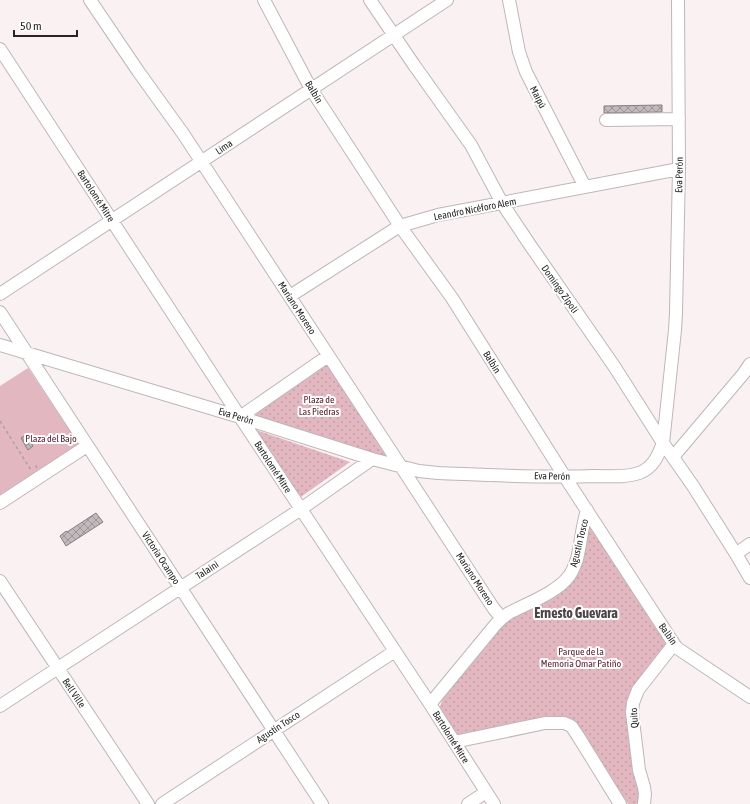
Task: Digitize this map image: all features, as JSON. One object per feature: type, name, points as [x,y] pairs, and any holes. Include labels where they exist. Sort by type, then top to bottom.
[{"type":"street","name":"Mariano Moreno","points":[[90,0],[176,124],[494,609],[502,618]]},
{"type":"street","name":"Balbín","points":[[264,0],[311,89],[400,226],[452,298],[565,477],[674,644],[750,697]]},
{"type":"street","name":"Domingo Zípoli","points":[[370,0],[471,145],[502,203],[693,486],[750,578]]},
{"type":"street","name":"Lima","points":[[0,294],[448,0]]},
{"type":"street","name":"Maipú","points":[[509,0],[519,52],[526,72],[585,187]]},
{"type":"street","name":"Eva Perón","points":[[0,345],[240,417],[402,468],[438,473],[565,477],[623,476],[640,473],[655,461],[663,443],[676,313],[679,169],[678,0]]},
{"type":"street","name":"Bartolomé Mitre","points":[[0,50],[430,704],[494,804]]},
{"type":"street","points":[[606,120],[679,119]]},
{"type":"street","name":"Leandro Nicéforo Alem","points":[[290,296],[400,226],[438,216],[679,169]]},
{"type":"street","name":"Victoria Ocampo","points":[[0,312],[322,804]]},
{"type":"street","points":[[240,417],[328,356]]},
{"type":"street","points":[[673,457],[750,364]]},
{"type":"street","points":[[0,503],[87,446]]},
{"type":"street","name":"Talaini","points":[[0,706],[301,509],[372,459]]},
{"type":"street","name":"Agustín Tosco","points":[[430,704],[502,618],[555,589],[569,576],[577,558],[583,521],[587,510]]},
{"type":"street","points":[[736,554],[750,544]]},
{"type":"street","name":"Bell Ville","points":[[0,581],[148,804]]},
{"type":"street","name":"Quito","points":[[644,804],[644,787],[639,770],[632,712],[633,703],[638,690],[674,644]]},
{"type":"street","name":"Agustín Tosco","points":[[162,804],[395,651]]},
{"type":"street","points":[[454,742],[545,723],[564,723],[572,727],[620,804]]},
{"type":"street","points":[[468,804],[486,792]]},
{"type":"path","points":[[0,421],[34,474]]},
{"type":"green space","name":"Plaza de Las Piedras","points":[[328,356],[402,468],[240,417]]},
{"type":"green space","name":"Plaza del Bajo","points":[[28,368],[80,446],[0,499],[0,386]]},
{"type":"green space","points":[[253,429],[350,462],[298,499]]},
{"type":"green space","name":"Parque de la Memoria Omar Patiño","points":[[589,525],[667,642],[663,652],[632,698],[640,792],[639,804],[628,804],[574,724],[456,736],[439,710],[443,697],[509,618],[560,593],[574,580],[579,572],[585,554]]},
{"type":"building","points":[[662,105],[662,112],[604,113],[604,106]]},
{"type":"building","points":[[26,435],[33,446],[28,450],[21,438]]},
{"type":"building","points":[[96,513],[103,522],[66,546],[60,536]]},
{"type":"district","name":"Ernesto Guevara","points":[[576,613]]}]
